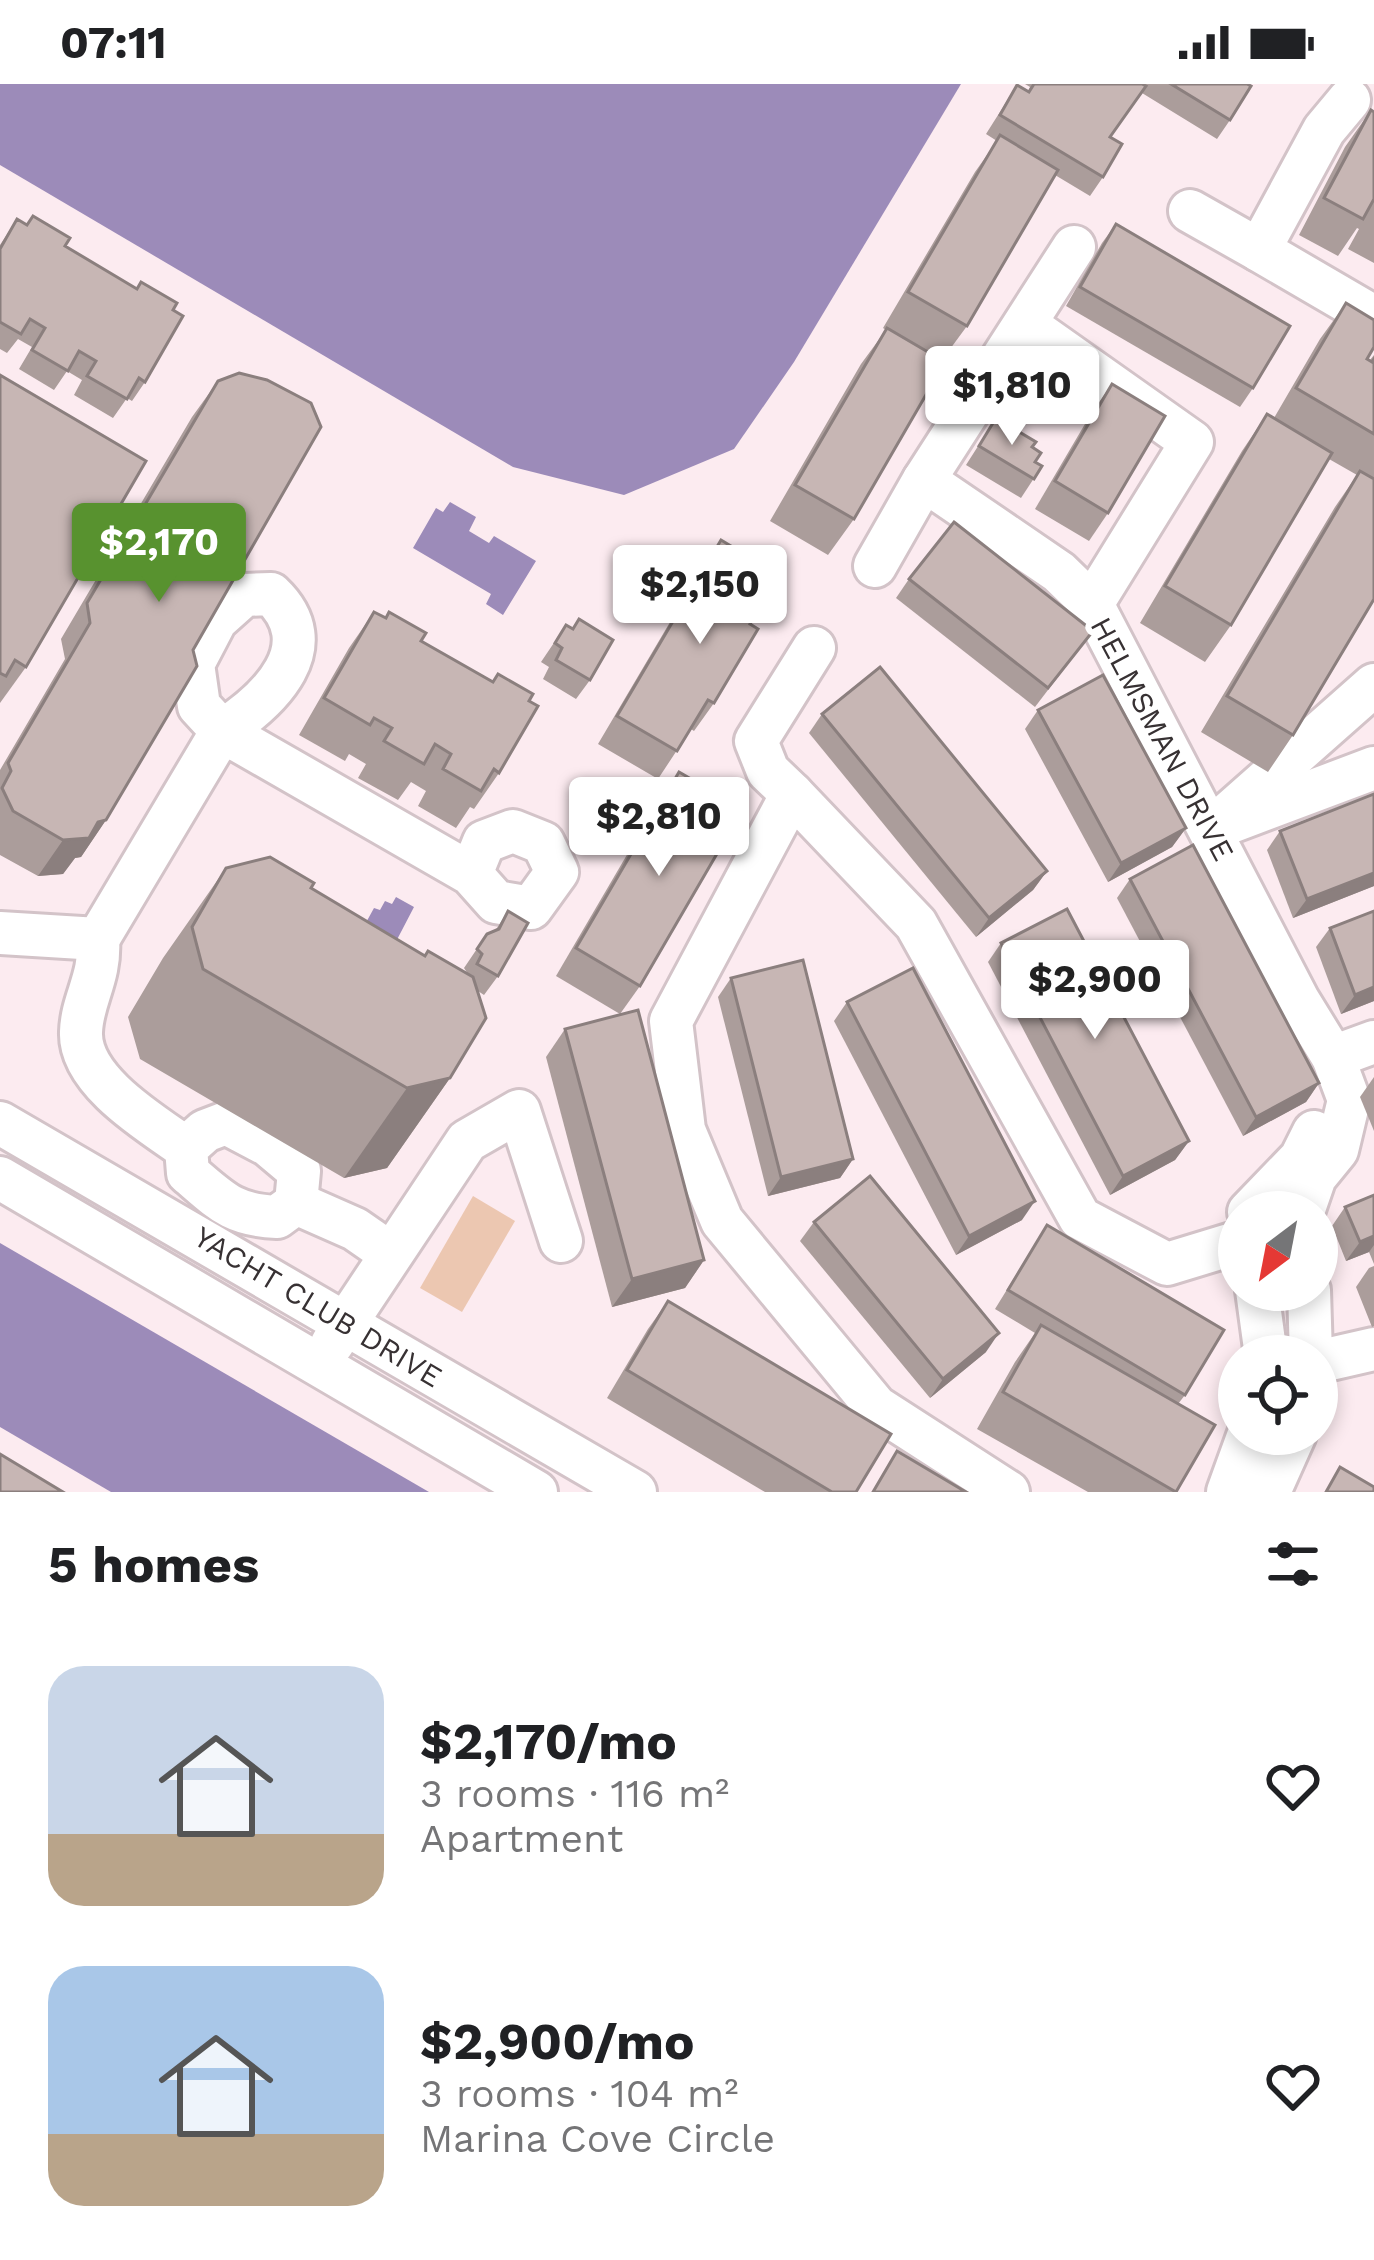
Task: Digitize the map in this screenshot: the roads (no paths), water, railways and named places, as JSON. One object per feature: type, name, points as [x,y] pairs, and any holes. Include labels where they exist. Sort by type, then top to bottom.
[{"type":"street","points":[[1258,250],[1324,130],[1354,97]]},
{"type":"street","points":[[1190,211],[1374,317]]},
{"type":"street","points":[[874,566],[1074,248]]},
{"type":"street","points":[[1025,324],[1192,442],[1092,604]]},
{"type":"street","name":"HELMSMAN DRIVE","points":[[925,480],[1059,572],[1092,604],[1298,1000],[1333,1057],[1349,1100],[1337,1150],[1315,1177],[1310,1191]]},
{"type":"street","points":[[814,648],[756,741],[768,771],[916,924],[1080,1218],[1167,1264],[1218,1249]]},
{"type":"street","points":[[1210,830],[1374,685]]},
{"type":"street","points":[[186,1148],[129,1110],[97,1074],[80,1035],[100,965],[98,940],[222,731],[471,874]]},
{"type":"street","points":[[1210,830],[1374,768]]},
{"type":"street","points":[[792,794],[670,1021],[684,1130],[722,1221],[876,1406],[1008,1492]]},
{"type":"street","points":[[0,933],[98,940]]},
{"type":"street","points":[[1269,1191],[1301,1158],[1332,1094],[1333,1057],[1374,1042]]},
{"type":"street","points":[[319,1365],[467,1141],[519,1111],[560,1241]]},
{"type":"street","name":"YACHT CLUB DRIVE","points":[[0,1123],[635,1492]]},
{"type":"street","points":[[226,1123],[268,1145],[299,1171],[296,1203],[277,1217],[246,1215],[188,1173],[186,1148],[206,1131],[226,1123]]},
{"type":"street","name":"YACHT CLUB DRIVE","points":[[0,1178],[536,1492]]},
{"type":"street","points":[[296,1203],[355,1229],[391,1254]]},
{"type":"street","points":[[1338,1355],[1374,1349]]},
{"type":"street","points":[[1228,1492],[1241,1455]]},
{"type":"street","points":[[1269,1492],[1286,1455]]}]
